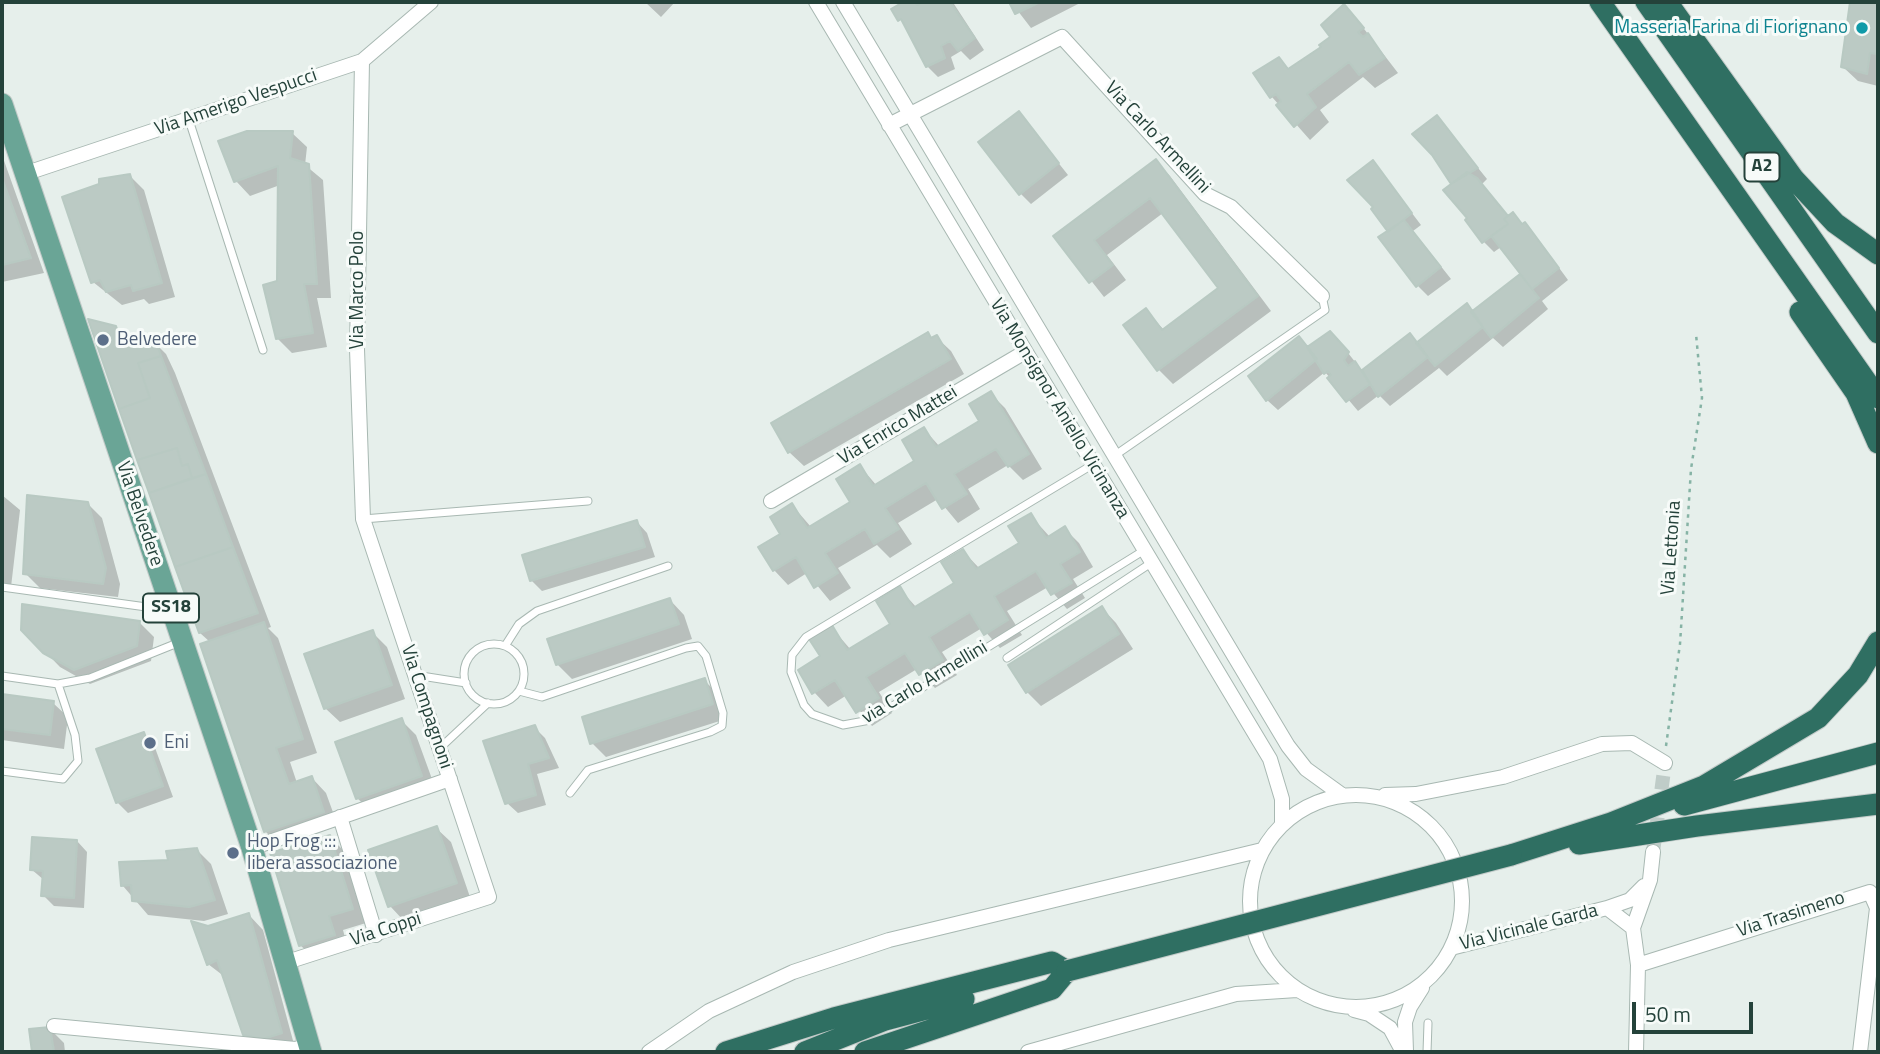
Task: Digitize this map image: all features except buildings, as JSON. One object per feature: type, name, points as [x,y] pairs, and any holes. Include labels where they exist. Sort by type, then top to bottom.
[{"type":"highway","name":"A2","points":[[1600,2],[1878,398]]},
{"type":"highway","name":"A2","points":[[1646,2],[1878,333]]},
{"type":"highway","points":[[1667,2],[1794,179],[1835,223],[1878,254]]},
{"type":"highway","points":[[1652,77],[1668,120],[1856,393],[1878,443]]},
{"type":"highway","points":[[1611,823],[1704,786],[1818,718],[1858,675],[1878,642]]},
{"type":"highway","points":[[805,1052],[885,1020],[1511,855],[1611,823],[1878,753]]},
{"type":"highway","points":[[1511,855],[1697,826],[1878,804]]},
{"type":"highway","points":[[726,1052],[847,1014],[1039,965],[1052,962],[1067,971]]},
{"type":"highway","points":[[865,1052],[1052,989],[1067,971]]},
{"type":"main road","name":"Via Belvedere","points":[[2,104],[252,848],[308,1050]]},
{"type":"street","name":"Via Amerigo Vespucci","points":[[24,174],[362,61],[431,2]]},
{"type":"street","name":"Via Monsignor Aniello Vicinanza","points":[[816,2],[1270,759],[1282,799],[1282,824]]},
{"type":"street","name":"Via Monsignor Aniello Vicinanza","points":[[844,2],[1288,746],[1306,769],[1342,795]]},
{"type":"street","name":"Via Carlo Armellini","points":[[889,125],[1062,37],[1205,194],[1231,206],[1322,296]]},
{"type":"street","name":"Via Marco Polo","points":[[362,61],[357,349],[363,519]]},
{"type":"street","name":"Via Enrico Mattei","points":[[771,501],[1025,352]]},
{"type":"street","name":"Via Compagnoni","points":[[363,519],[489,897]]},
{"type":"street","points":[[1404,1052],[1390,1028],[1381,1021],[1319,1001],[1297,990],[1278,974],[1263,953],[1249,910],[1250,887],[1262,850],[1282,824],[1310,805],[1342,795],[1416,794],[1503,776],[1602,744],[1632,743],[1665,764]]},
{"type":"street","points":[[252,848],[450,779]]},
{"type":"street","points":[[1373,796],[1402,805],[1427,822],[1443,840],[1454,861],[1461,884],[1462,908],[1451,948],[1410,1007],[1405,1022],[1404,1052]]},
{"type":"street","points":[[340,817],[376,934]]},
{"type":"street","points":[[649,1052],[709,1011],[745,994],[793,972],[889,940],[1262,850]]},
{"type":"street","points":[[1636,1052],[1638,965],[1633,928],[1650,880],[1653,852]]},
{"type":"street","name":"Via Vicinale Garda","points":[[1451,948],[1607,908],[1630,900],[1650,880]]},
{"type":"street","name":"Via Trasimeno","points":[[1638,965],[1870,892],[1877,908],[1860,1052]]},
{"type":"street","name":"Via Coppi","points":[[284,963],[489,897]]},
{"type":"street","name":"Via Vicinale Garda","points":[[1607,908],[1633,928]]},
{"type":"street","points":[[1343,1007],[1367,1007],[1391,1002],[1426,981]]},
{"type":"street","points":[[1028,1052],[1236,994],[1297,990]]},
{"type":"street","points":[[54,1026],[308,1050]]},
{"type":"lane","points":[[188,119],[263,350]]},
{"type":"lane","name":"Via Carlo Armellini","points":[[1114,456],[1325,310],[1322,296]]},
{"type":"lane","name":"via Carlo Armellini","points":[[1092,465],[806,637],[792,655],[791,672],[804,705],[812,714],[843,725],[870,720],[1147,557]]},
{"type":"lane","points":[[363,519],[588,501]]},
{"type":"lane","points":[[1007,658],[1147,557]]},
{"type":"lane","points":[[505,646],[519,624],[537,611],[668,566]]},
{"type":"lane","points":[[2,587],[172,610]]},
{"type":"lane","points":[[2,676],[58,684],[90,678],[182,641]]},
{"type":"lane","points":[[495,644],[505,646],[514,651],[523,664],[524,674],[519,691],[510,700],[488,703],[478,699],[466,683],[465,669],[476,650],[495,644]]},
{"type":"lane","points":[[519,691],[542,697],[686,648],[698,646],[706,656],[723,713],[722,726],[588,770],[570,793]]},
{"type":"lane","points":[[415,675],[466,683]]},
{"type":"lane","points":[[2,771],[63,779],[78,761],[75,735],[58,684]]},
{"type":"lane","points":[[440,748],[488,703]]},
{"type":"lane","points":[[1427,1052],[1428,1023]]},
{"type":"path","name":"Via Lettonia","points":[[1665,764],[1680,644],[1691,468],[1702,398],[1696,334]]},
{"type":"tunnel","points":[[1653,852],[1665,763]]},
{"type":"place","name":"Masseria Farina di Fiorignano","points":[[1862,28]]},
{"type":"place","name":"Belvedere","points":[[103,340]]},
{"type":"place","name":"Eni","points":[[150,743]]},
{"type":"place","name":"Hop Frog ::: libera associazione","points":[[233,853]]}]
